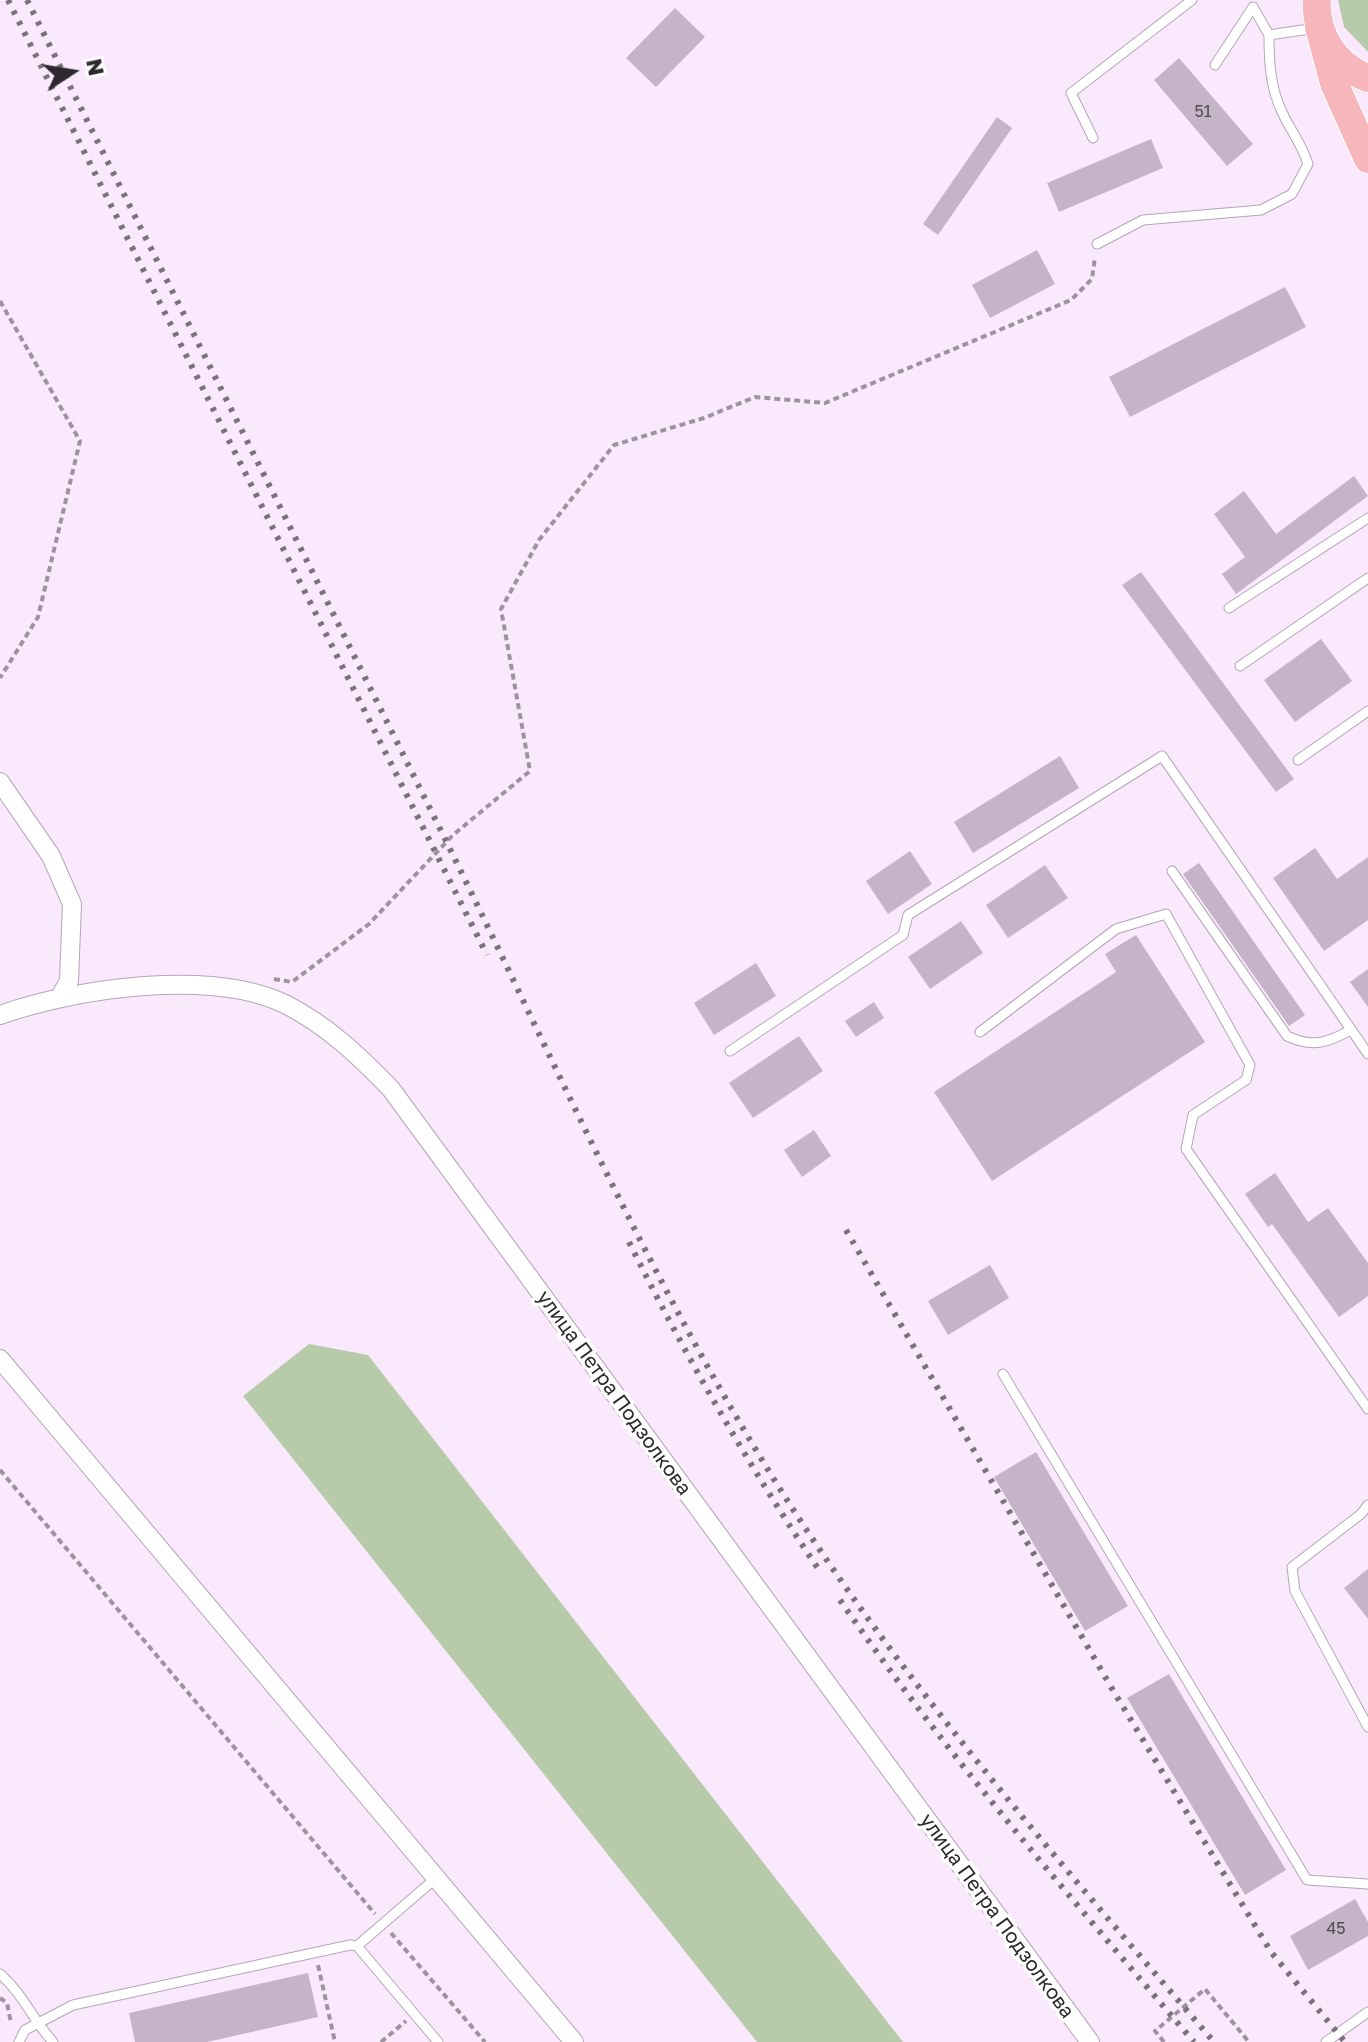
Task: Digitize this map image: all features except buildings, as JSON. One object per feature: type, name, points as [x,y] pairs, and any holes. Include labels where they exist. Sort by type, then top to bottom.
[{"type":"main road","points":[[1316,9],[1336,58],[1368,78]]},
{"type":"main road","points":[[1316,9],[1334,83],[1368,159]]},
{"type":"street","points":[[0,782],[51,856],[72,904],[69,981],[60,997]]},
{"type":"street","name":"улица Петра Подзолкова","points":[[0,1015],[60,997],[147,985],[220,988],[259,994],[286,1005],[339,1036],[391,1089],[1090,2042]]},
{"type":"street","points":[[0,1359],[574,2042]]},
{"type":"lane","points":[[1093,138],[1071,93],[1192,0]]},
{"type":"lane","points":[[1097,244],[1143,220],[1261,210],[1292,194],[1308,164],[1304,149],[1280,110],[1268,68],[1269,35],[1249,3],[1215,65]]},
{"type":"lane","points":[[1269,35],[1316,9]]},
{"type":"lane","points":[[1229,608],[1368,518]]},
{"type":"lane","points":[[1240,666],[1368,578]]},
{"type":"lane","points":[[1298,760],[1368,711]]},
{"type":"lane","points":[[730,1051],[903,935],[908,915],[1162,756],[1368,1054]]},
{"type":"lane","points":[[1172,871],[1287,1036],[1306,1045],[1330,1042],[1351,1030]]},
{"type":"lane","points":[[980,1032],[1116,929],[1166,914],[1250,1065],[1246,1080],[1193,1115],[1186,1149],[1368,1409]]},
{"type":"lane","points":[[1003,1374],[1307,1880],[1368,1884]]},
{"type":"lane","points":[[1368,1505],[1292,1567],[1295,1591],[1368,1727]]},
{"type":"lane","points":[[357,1946],[436,1878]]},
{"type":"lane","points":[[19,2042],[25,2030],[73,2005],[350,1945],[357,1946],[438,2042]]},
{"type":"lane","points":[[0,1974],[22,1994],[37,2025],[53,2042]]},
{"type":"lane","points":[[1326,2042],[1368,2012]]},
{"type":"path","points":[[292,982],[369,924],[453,835],[530,771],[501,609],[539,540],[614,445],[704,418],[755,397],[825,403],[960,347],[1071,300],[1092,279],[1097,244]]},
{"type":"path","points":[[0,301],[80,441],[38,617],[0,678]]},
{"type":"path","points":[[0,1470],[485,2042]]},
{"type":"path","points":[[1164,2042],[1155,2031],[1205,1989],[1249,2042]]},
{"type":"path","points":[[0,1998],[7,2003],[12,2023],[7,2032]]},
{"type":"path","points":[[381,2042],[414,2014]]},
{"type":"green space","points":[[1338,0],[1368,0],[1368,52],[1344,27]]},
{"type":"green space","points":[[309,1344],[368,1355],[903,2042],[757,2042],[243,1396]]},
{"type":"railway","points":[[8,0],[487,955]]},
{"type":"railway","points":[[27,0],[447,843],[646,1252],[733,1411],[829,1563],[932,1704],[1043,1841],[1214,2042]]},
{"type":"railway","points":[[846,1230],[1111,1687],[1271,1952],[1345,2042]]},
{"type":"railway","points":[[629,1242],[718,1409],[819,1570]]},
{"type":"railway","points":[[840,1600],[967,1770],[1194,2042]]}]
